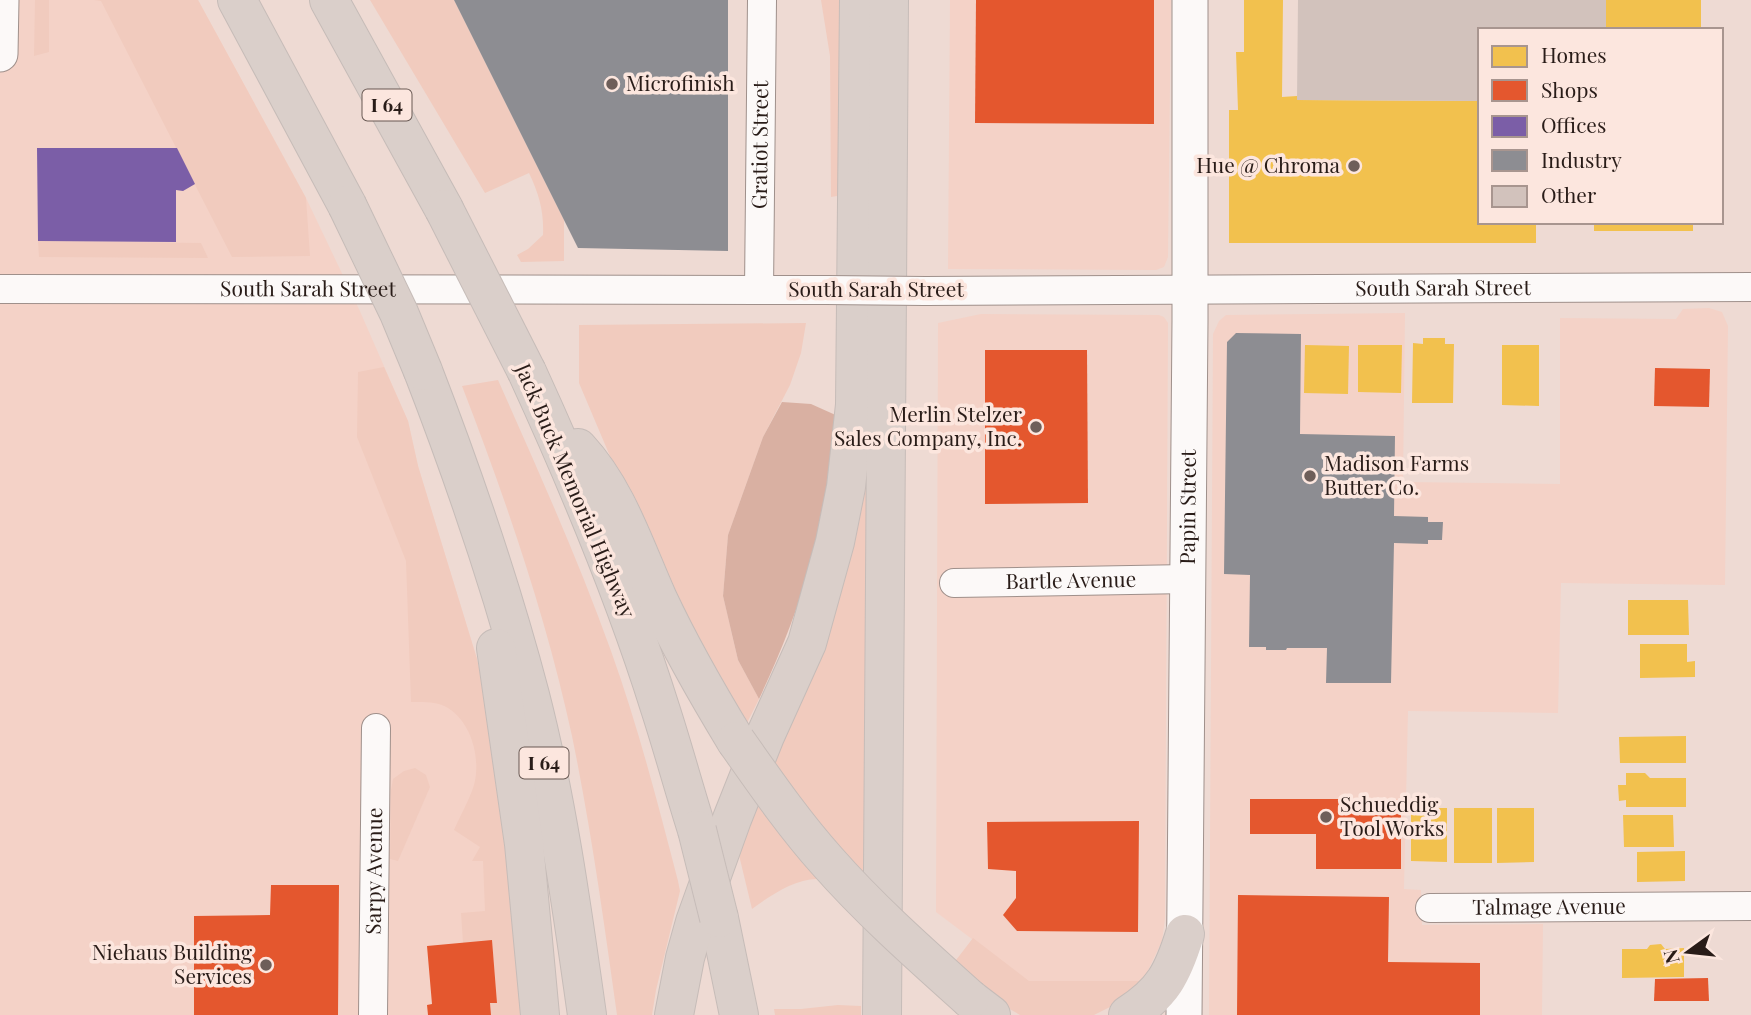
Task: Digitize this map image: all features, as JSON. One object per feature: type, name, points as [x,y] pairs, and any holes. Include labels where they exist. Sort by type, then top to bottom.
[{"type":"highway","name":"I 64","points":[[237,0],[382,275],[423,371],[477,517],[531,698],[568,884],[587,1015]]},
{"type":"highway","name":"Jack Buck Memorial Highway","points":[[330,0],[444,209],[527,372],[594,527],[660,707],[719,918],[739,1015]]},
{"type":"highway","points":[[674,1015],[685,958],[718,858],[765,736],[807,643],[832,555],[846,487],[855,405],[859,0]]},
{"type":"highway","points":[[882,1015],[889,0]]},
{"type":"highway","points":[[545,411],[583,453],[603,482],[619,510],[669,622],[736,741],[774,796],[827,862],[897,934],[980,1007]]},
{"type":"highway","points":[[477,517],[524,844],[540,1015]]},
{"type":"highway","points":[[1128,1015],[1157,994],[1165,984],[1176,963],[1185,934]]},
{"type":"street","points":[[0,54],[1,0]]},
{"type":"street","name":"Gratiot Street","points":[[759,290],[762,0]]},
{"type":"street","name":"Papin Street","points":[[1184,1015],[1190,0]]},
{"type":"street","name":"South Sarah Street","points":[[0,289],[1190,290],[1751,287]]},
{"type":"street","name":"Bartle Avenue","points":[[954,583],[1188,579]]},
{"type":"street","name":"Sarpy Avenue","points":[[373,1015],[376,728]]},
{"type":"street","name":"Talmage Avenue","points":[[1430,908],[1751,906]]},
{"type":"shaded area","points":[[0,0],[198,0],[306,198],[408,421],[418,466],[477,659],[526,1015],[0,1015]]},
{"type":"shaded area","points":[[35,0],[49,0],[49,52],[34,56]]},
{"type":"shaded area","points":[[94,0],[198,0],[306,198],[310,256],[232,257],[101,1]]},
{"type":"shaded area","points":[[370,0],[454,0],[564,220],[564,261],[521,262],[517,255],[543,235],[540,203],[529,173],[485,193]]},
{"type":"shaded area","points":[[821,0],[847,0],[843,195],[831,197],[830,56]]},
{"type":"shaded area","points":[[950,0],[1171,0],[1168,257],[1164,267],[1156,270],[948,269]]},
{"type":"shaded area","points":[[38,241],[201,243],[208,258],[39,257]]},
{"type":"shaded area","points":[[1709,308],[1722,312],[1728,326],[1725,585],[1561,583],[1558,713],[1408,711],[1404,889],[1421,890],[1422,925],[1543,924],[1542,1015],[1209,1015],[1213,334],[1219,321],[1226,315],[1405,313],[1403,482],[1560,484],[1560,318],[1676,319],[1683,309]]},
{"type":"shaded area","points":[[981,314],[1159,315],[1168,323],[1165,918],[1162,941],[1143,981],[1029,982],[936,912],[938,323]]},
{"type":"shaded area","points":[[806,323],[801,353],[790,385],[763,437],[728,535],[723,596],[738,660],[759,699],[745,727],[668,593],[579,383],[579,325]]},
{"type":"shaded area","points":[[384,367],[408,421],[418,466],[477,659],[495,739],[526,1015],[491,1015],[490,1003],[497,1002],[492,941],[463,943],[461,913],[485,911],[483,861],[472,861],[480,847],[454,830],[474,785],[475,753],[469,732],[448,708],[430,702],[411,702],[406,561],[357,437],[358,372]]},
{"type":"shaded area","points":[[498,380],[543,481],[611,651],[639,736],[678,881],[680,891],[652,1015],[617,1015],[585,805],[562,691],[524,559],[462,386]]},
{"type":"shaded area","points":[[782,402],[811,404],[840,417],[824,506],[807,577],[789,630],[759,699],[738,660],[723,596],[728,535],[763,437]]},
{"type":"shaded area","points":[[871,442],[870,664],[863,874],[770,763]]},
{"type":"shaded area","points":[[415,768],[426,775],[430,787],[398,861],[390,859],[393,779],[404,771]]},
{"type":"shaded area","points":[[758,803],[819,879],[793,884],[752,909],[738,851]]},
{"type":"shaded area","points":[[973,938],[1029,981],[1143,981],[1120,1002],[1094,1015],[1020,1015],[1001,1004],[953,964]]},
{"type":"shaded area","points":[[838,1005],[861,1006],[861,1015],[775,1015],[774,1009],[801,1009]]},
{"type":"building: Homes","name":"Hue @ Chroma","points":[[1244,0],[1283,0],[1282,97],[1297,96],[1297,100],[1478,101],[1478,224],[1536,224],[1536,243],[1229,243],[1229,110],[1238,110],[1236,52],[1244,52]]},
{"type":"building: Homes","points":[[1606,0],[1701,0],[1701,28],[1606,28]]},
{"type":"building: Homes","points":[[1594,224],[1693,224],[1693,231],[1594,231]]},
{"type":"building: Homes","points":[[1423,338],[1445,338],[1445,344],[1454,344],[1453,403],[1412,403],[1413,343],[1423,344]]},
{"type":"building: Homes","points":[[1305,345],[1349,346],[1348,394],[1304,393]]},
{"type":"building: Homes","points":[[1358,345],[1402,345],[1401,393],[1358,392]]},
{"type":"building: Homes","points":[[1502,345],[1539,345],[1539,406],[1502,405]]},
{"type":"building: Homes","points":[[1628,600],[1688,600],[1689,635],[1628,635]]},
{"type":"building: Homes","points":[[1640,644],[1687,644],[1687,662],[1695,661],[1695,677],[1640,678]]},
{"type":"building: Homes","points":[[1686,736],[1686,763],[1620,763],[1619,737]]},
{"type":"building: Homes","points":[[1626,773],[1645,773],[1650,778],[1686,778],[1686,807],[1626,807],[1626,800],[1619,801],[1618,785],[1626,785]]},
{"type":"building: Homes","points":[[1411,808],[1447,808],[1447,862],[1411,861]]},
{"type":"building: Homes","points":[[1454,808],[1492,808],[1492,863],[1454,863]]},
{"type":"building: Homes","points":[[1497,808],[1534,808],[1534,862],[1497,863]]},
{"type":"building: Homes","points":[[1623,815],[1673,815],[1674,847],[1624,847]]},
{"type":"building: Homes","points":[[1685,851],[1685,881],[1637,882],[1637,852]]},
{"type":"building: Homes","points":[[1661,944],[1665,949],[1684,948],[1684,977],[1622,978],[1622,949],[1647,949],[1650,945]]},
{"type":"building: Shops","points":[[976,0],[1154,0],[1154,124],[975,123]]},
{"type":"building: Shops","name":"Merlin Stelzer Sales Company, Inc.","points":[[985,350],[1087,350],[1088,503],[985,504]]},
{"type":"building: Shops","points":[[1655,368],[1710,369],[1709,407],[1654,406]]},
{"type":"building: Shops","name":"Schueddig Tool Works","points":[[1250,799],[1401,799],[1401,869],[1316,869],[1316,834],[1250,834]]},
{"type":"building: Shops","points":[[1139,821],[1138,932],[1017,931],[1003,915],[1016,898],[1016,871],[988,869],[987,822]]},
{"type":"building: Shops","name":"Niehaus Building Services","points":[[271,885],[339,885],[338,1015],[194,1015],[194,916],[270,915]]},
{"type":"building: Shops","points":[[1238,895],[1389,897],[1388,962],[1480,963],[1480,1015],[1237,1015]]},
{"type":"building: Shops","points":[[492,940],[497,1003],[490,1003],[491,1015],[428,1015],[427,1005],[432,1004],[427,946]]},
{"type":"building: Shops","points":[[1708,978],[1709,1001],[1654,1001],[1655,979]]},
{"type":"building: Offices","points":[[37,148],[177,148],[195,184],[183,191],[176,190],[176,242],[38,241]]},
{"type":"building: Industry","name":"Microfinish","points":[[454,0],[728,0],[728,251],[578,248]]},
{"type":"building: Industry","name":"Madison Farms Butter Co.","points":[[1236,333],[1301,334],[1300,434],[1395,436],[1394,516],[1428,517],[1428,522],[1443,522],[1442,540],[1428,540],[1428,544],[1394,543],[1391,683],[1326,683],[1327,648],[1266,650],[1266,647],[1249,647],[1250,575],[1224,574],[1227,342]]},
{"type":"building: Other","points":[[1298,0],[1606,0],[1606,28],[1478,28],[1478,101],[1297,100]]},
{"type":"place","name":"Microfinish","points":[[612,84]]},
{"type":"place","name":"Hue @ Chroma","points":[[1354,166]]},
{"type":"place","name":"Merlin Stelzer Sales Company, Inc.","points":[[1036,427]]},
{"type":"place","name":"Madison Farms Butter Co.","points":[[1310,476]]},
{"type":"place","name":"Schueddig Tool Works","points":[[1326,817]]},
{"type":"place","name":"Niehaus Building Services","points":[[266,965]]}]
